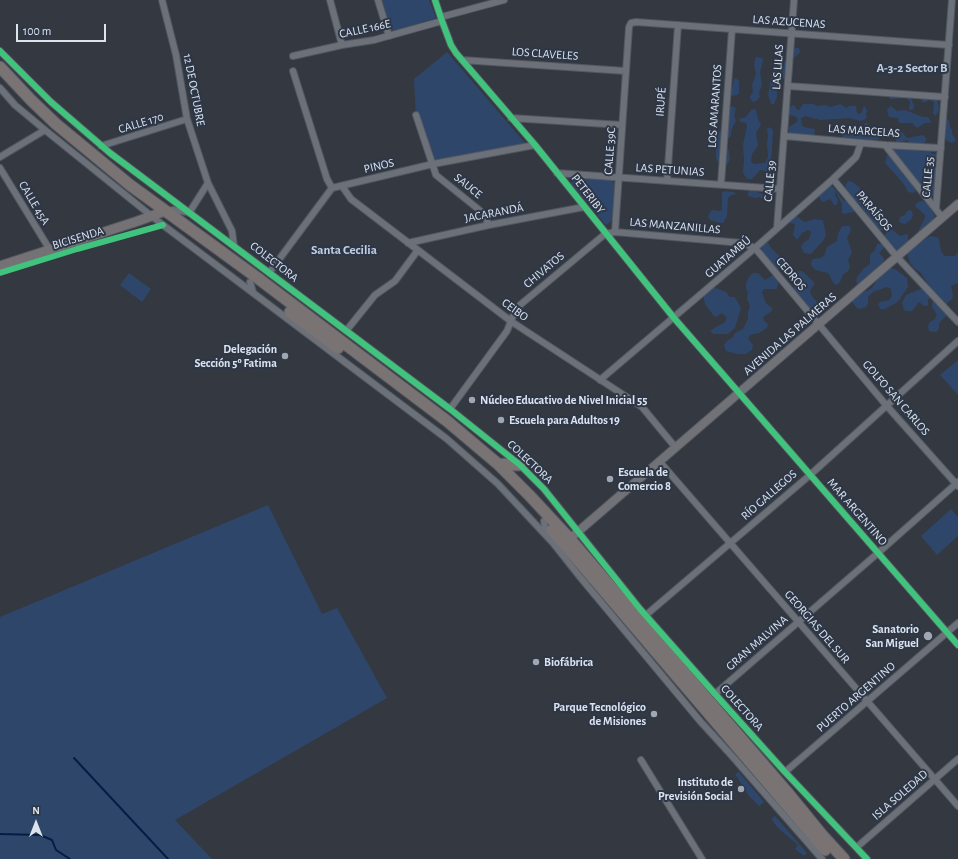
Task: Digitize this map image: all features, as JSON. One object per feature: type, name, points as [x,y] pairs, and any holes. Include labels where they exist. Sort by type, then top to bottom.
[{"type":"highway","points":[[0,60],[3,73],[49,127],[158,214],[447,421],[498,464],[530,496],[564,544]]},
{"type":"highway","points":[[253,281],[346,358],[396,396],[440,423],[494,469],[564,544],[582,558],[844,859]]},
{"type":"highway","points":[[498,464],[520,464]]},
{"type":"highway","points":[[582,558],[638,632],[834,859]]},
{"type":"highway","points":[[816,828],[834,840],[854,859]]},
{"type":"main road","name":"AVENIDA LAS PALMERAS","points":[[564,544],[958,204]]},
{"type":"main road","points":[[0,266],[158,214]]},
{"type":"street","name":"12 DE OCTUBRE","points":[[162,0],[176,55],[187,120],[208,183],[232,231],[234,246]]},
{"type":"street","points":[[330,0],[342,45]]},
{"type":"street","points":[[378,0],[389,36]]},
{"type":"street","name":"PETERIBY","points":[[435,0],[451,44],[462,60],[535,145],[674,318],[740,393]]},
{"type":"street","name":"CALLE 166E","points":[[293,56],[342,45],[374,40],[504,0]]},
{"type":"street","name":"LAS LILAS","points":[[784,136],[794,0]]},
{"type":"street","name":"CALLE 35","points":[[936,209],[942,148],[952,0]]},
{"type":"street","name":"LAS AZUCENAS","points":[[629,27],[631,23],[636,22],[949,44]]},
{"type":"street","name":"IRUPÉ","points":[[667,181],[678,25]]},
{"type":"street","name":"CALLE 39C","points":[[615,232],[629,27]]},
{"type":"street","name":"LOS AMARANTOS","points":[[720,184],[732,29]]},
{"type":"street","points":[[0,51],[46,97],[101,146]]},
{"type":"street","name":"LOS CLAVELES","points":[[462,60],[626,71]]},
{"type":"street","points":[[269,273],[332,188],[327,179],[293,71]]},
{"type":"street","points":[[788,86],[945,97]]},
{"type":"street","points":[[0,88],[15,104],[44,130],[158,214]]},
{"type":"street","name":"SAUCE","points":[[416,115],[436,175],[483,212],[489,225]]},
{"type":"street","points":[[511,118],[622,125]]},
{"type":"street","name":"CALLE 170","points":[[101,146],[187,120]]},
{"type":"street","points":[[0,157],[44,130]]},
{"type":"street","name":"LAS MARCELAS","points":[[784,136],[942,148]]},
{"type":"street","name":"CALLE 39","points":[[776,228],[784,136]]},
{"type":"street","name":"GUATAMBÚ","points":[[600,380],[674,318],[833,179],[856,157],[861,142]]},
{"type":"street","points":[[886,144],[942,217]]},
{"type":"street","name":"PINOS","points":[[332,188],[433,164],[535,145]]},
{"type":"street","name":"COLECTORA","points":[[101,146],[188,213],[234,246],[253,281],[269,273],[450,409],[520,464],[544,489],[579,531],[582,558],[700,721],[822,859]]},
{"type":"street","name":"CALLE 45A","points":[[0,168],[50,250]]},
{"type":"street","name":"LAS PETUNIAS","points":[[557,173],[780,189]]},
{"type":"street","name":"PARAÍSOS","points":[[833,179],[897,257],[958,322]]},
{"type":"street","points":[[188,213],[208,183]]},
{"type":"street","name":"CEIBO","points":[[342,186],[350,198],[512,322],[642,407],[676,448]]},
{"type":"street","name":"JACARANDÁ","points":[[408,242],[584,207]]},
{"type":"street","name":"COLECTORA","points":[[158,214],[173,210],[188,213]]},
{"type":"street","name":"LAS MANZANILLAS","points":[[605,234],[615,232],[742,243]]},
{"type":"street","name":"CHIVATOS","points":[[450,409],[506,331],[512,322],[515,311],[520,305],[605,234]]},
{"type":"street","name":"CEDROS","points":[[742,243],[755,248],[819,324]]},
{"type":"street","points":[[346,331],[375,295],[389,287],[395,281],[418,250]]},
{"type":"street","name":"GOLFO SAN CARLOS","points":[[819,324],[886,405],[957,484]]},
{"type":"street","name":"RÍO GALLEGOS","points":[[646,615],[810,475],[958,341]]},
{"type":"street","name":"MAR ARGENTINO","points":[[740,393],[958,646]]},
{"type":"street","points":[[396,396],[498,484],[546,535],[564,544]]},
{"type":"street","name":"GEORGIAS DEL SUR","points":[[660,462],[958,806]]},
{"type":"street","name":"GRAN MALVINA","points":[[715,694],[957,484]]},
{"type":"street","points":[[544,521],[546,535]]},
{"type":"street","name":"COLECTORA","points":[[582,558],[646,615],[785,772],[867,859]]},
{"type":"street","name":"PUERTO ARGENTINO","points":[[785,772],[958,623]]},
{"type":"street","name":"ISLA SOLEDAD","points":[[857,847],[958,759]]},
{"type":"street","points":[[641,760],[702,859]]},
{"type":"shaded area","points":[[382,0],[429,0],[436,18],[397,31],[391,30]]},
{"type":"shaded area","points":[[795,48],[799,48],[800,52],[791,61],[793,73],[789,78],[779,79],[777,81],[777,97],[774,104],[771,104],[768,95],[774,63],[779,60],[783,63],[785,62]]},
{"type":"shaded area","points":[[447,52],[525,143],[431,162],[416,117],[414,79]]},
{"type":"shaded area","points":[[756,57],[762,58],[763,60],[760,72],[762,86],[759,92],[760,97],[753,102],[750,96],[753,92],[752,85],[756,74],[754,64]]},
{"type":"shaded area","points":[[736,78],[739,81],[739,93],[732,96],[730,94],[730,90],[734,79]]},
{"type":"shaded area","points":[[889,95],[911,98],[914,106],[913,109],[909,110],[910,102],[907,98],[891,99],[889,98]]},
{"type":"shaded area","points":[[921,97],[937,99],[939,107],[935,116],[933,113],[934,102],[929,100],[922,102]]},
{"type":"shaded area","points":[[803,104],[813,104],[817,106],[826,105],[831,107],[840,104],[846,108],[856,106],[857,113],[859,114],[864,106],[867,110],[867,117],[860,121],[849,118],[820,120],[805,116],[801,118],[802,125],[804,127],[815,129],[814,136],[804,134],[795,137],[789,136],[789,127],[797,122],[798,119],[795,116],[788,115],[787,109],[793,105],[797,110],[799,110]]},
{"type":"shaded area","points":[[732,106],[736,108],[734,116],[736,120],[731,131],[731,136],[725,140],[725,145],[729,151],[730,160],[727,164],[723,165],[718,162],[716,158],[716,137],[718,132],[725,129],[728,110]]},
{"type":"shaded area","points":[[890,106],[897,111],[905,110],[923,117],[928,117],[931,121],[930,123],[925,123],[917,128],[912,123],[899,123],[898,118],[889,117],[887,110]]},
{"type":"shaded area","points":[[752,109],[756,110],[761,125],[756,133],[758,146],[752,154],[751,161],[754,164],[765,163],[768,157],[767,129],[770,127],[773,130],[771,165],[772,174],[769,178],[764,170],[760,170],[752,179],[747,179],[743,173],[743,145],[747,126],[746,123],[740,122],[739,119],[746,117]]},
{"type":"shaded area","points":[[946,118],[949,121],[952,134],[955,138],[955,141],[952,143],[947,141],[944,137],[944,120]]},
{"type":"shaded area","points":[[865,123],[868,125],[867,130],[878,134],[879,139],[873,141],[859,139],[852,141],[849,138],[843,139],[842,134],[845,131],[852,130],[855,127],[860,132],[863,131]]},
{"type":"shaded area","points":[[900,131],[907,138],[923,135],[926,140],[923,146],[909,146],[908,140],[900,144],[896,144],[896,134]]},
{"type":"shaded area","points":[[894,146],[898,147],[899,149],[930,151],[932,154],[938,154],[935,195],[929,198],[904,168],[902,174],[913,181],[916,187],[915,192],[908,192],[903,183],[885,163],[887,156]]},
{"type":"shaded area","points":[[575,178],[611,180],[616,185],[614,219],[606,225],[571,183]]},
{"type":"shaded area","points":[[848,181],[853,182],[859,187],[864,198],[874,205],[886,223],[885,230],[878,230],[859,203],[851,198],[847,193],[845,186]]},
{"type":"shaded area","points":[[829,185],[833,187],[843,200],[854,205],[856,211],[844,214],[842,213],[842,204],[835,191],[835,196],[838,199],[837,205],[834,205],[830,199],[823,202],[818,196]]},
{"type":"shaded area","points":[[750,189],[754,189],[765,195],[766,198],[764,199],[748,196]]},
{"type":"shaded area","points":[[724,191],[734,192],[736,194],[731,195],[728,198],[727,216],[723,223],[710,220],[708,216],[712,210],[722,210],[722,193]]},
{"type":"shaded area","points":[[923,201],[927,204],[935,216],[932,223],[920,234],[918,231],[925,218],[925,215],[915,206],[918,202]]},
{"type":"shaded area","points":[[911,210],[913,215],[911,220],[905,224],[901,223],[899,221],[900,217],[905,215],[907,211]]},
{"type":"shaded area","points":[[796,215],[805,222],[814,219],[823,220],[826,235],[823,241],[811,254],[804,253],[801,247],[803,243],[809,239],[811,232],[808,230],[796,239],[793,235],[794,224],[787,222]]},
{"type":"shaded area","points":[[842,226],[849,226],[851,228],[847,238],[852,252],[848,260],[850,267],[837,285],[834,284],[828,273],[815,270],[811,265],[811,262],[813,259],[824,256],[827,247],[837,241],[838,234]]},
{"type":"shaded area","points":[[888,230],[893,230],[900,236],[908,235],[908,242],[898,252],[893,251],[883,238]]},
{"type":"shaded area","points":[[930,236],[937,237],[939,239],[941,251],[945,256],[955,256],[958,252],[958,283],[951,286],[953,296],[947,303],[947,315],[940,322],[938,331],[934,332],[929,331],[928,326],[937,315],[932,307],[933,292],[921,273],[910,263],[907,253],[910,249]]},
{"type":"shaded area","points":[[766,242],[788,264],[786,268],[771,271],[760,260],[762,251],[761,246]]},
{"type":"shaded area","points":[[877,244],[882,244],[884,248],[879,253],[884,260],[878,273],[865,277],[863,281],[858,284],[856,282],[857,277],[864,268],[870,264],[870,255],[875,250]]},
{"type":"shaded area","points":[[889,268],[895,269],[907,278],[908,287],[900,299],[885,309],[880,309],[878,304],[889,300],[892,296],[891,289],[887,287],[873,292],[868,297],[868,304],[866,307],[859,309],[857,308],[850,300],[858,291],[867,291],[872,288],[880,275]]},
{"type":"shaded area","points":[[797,271],[802,271],[814,282],[814,285],[810,290],[811,295],[817,302],[817,306],[814,310],[809,310],[793,295],[795,282],[794,275]]},
{"type":"shaded area","points":[[129,273],[151,289],[142,302],[120,285]]},
{"type":"shaded area","points":[[753,273],[758,273],[765,280],[773,275],[778,280],[778,285],[776,289],[764,289],[762,292],[766,303],[772,308],[772,311],[763,317],[764,321],[768,324],[767,328],[759,333],[750,335],[748,339],[753,345],[752,350],[746,354],[737,354],[726,351],[724,345],[733,337],[735,333],[743,329],[748,319],[750,306],[747,299],[748,293],[746,283]]},
{"type":"shaded area","points":[[713,287],[726,292],[730,297],[735,297],[741,308],[735,328],[728,334],[713,334],[711,332],[711,330],[725,322],[727,318],[722,313],[716,317],[705,304],[703,295]]},
{"type":"shaded area","points":[[923,288],[931,297],[928,300],[928,305],[924,306],[919,302],[912,311],[904,310],[902,303],[906,295]]},
{"type":"shaded area","points":[[958,360],[958,395],[940,375]]},
{"type":"shaded area","points":[[268,505],[322,614],[337,608],[387,698],[175,820],[212,859],[0,859],[0,617]]},
{"type":"shaded area","points":[[951,509],[958,517],[958,536],[937,555],[921,536]]},
{"type":"shaded area","points":[[739,772],[764,802],[759,806],[749,796],[735,774]]},
{"type":"shaded area","points":[[775,816],[807,853],[804,856],[795,849],[798,845],[778,828],[771,819]]},
{"type":"waterway","points":[[74,758],[168,859]]},
{"type":"waterway","points":[[0,834],[40,835],[52,840],[56,850],[70,859]]},
{"type":"cycle path","points":[[435,0],[451,45],[456,53],[535,145],[674,318],[958,645]]},
{"type":"cycle path","points":[[0,51],[51,102],[110,153],[450,409],[520,465],[544,489],[640,609],[785,772],[867,859]]},
{"type":"cycle path","name":"BICISENDA","points":[[0,273],[77,249],[163,225]]},
{"type":"place","name":"Delegación Sección 5º Fatima","points":[[285,356]]},
{"type":"place","name":"Núcleo Educativo de Nivel Inicial 55","points":[[472,400]]},
{"type":"place","name":"Escuela para Adultos 19","points":[[501,420]]},
{"type":"place","name":"Escuela de Comercio 8","points":[[610,479]]},
{"type":"place","name":"Sanatorio San Miguel","points":[[928,636]]},
{"type":"place","name":"Biofábrica","points":[[536,662]]},
{"type":"place","name":"Parque Tecnológico de Misiones","points":[[654,714]]},
{"type":"place","name":"Instituto de Previsión Social","points":[[741,789]]},
{"type":"district","name":"A-3-2 Sector B","points":[[912,68]]},
{"type":"district","name":"Santa Cecilia","points":[[344,250]]}]
